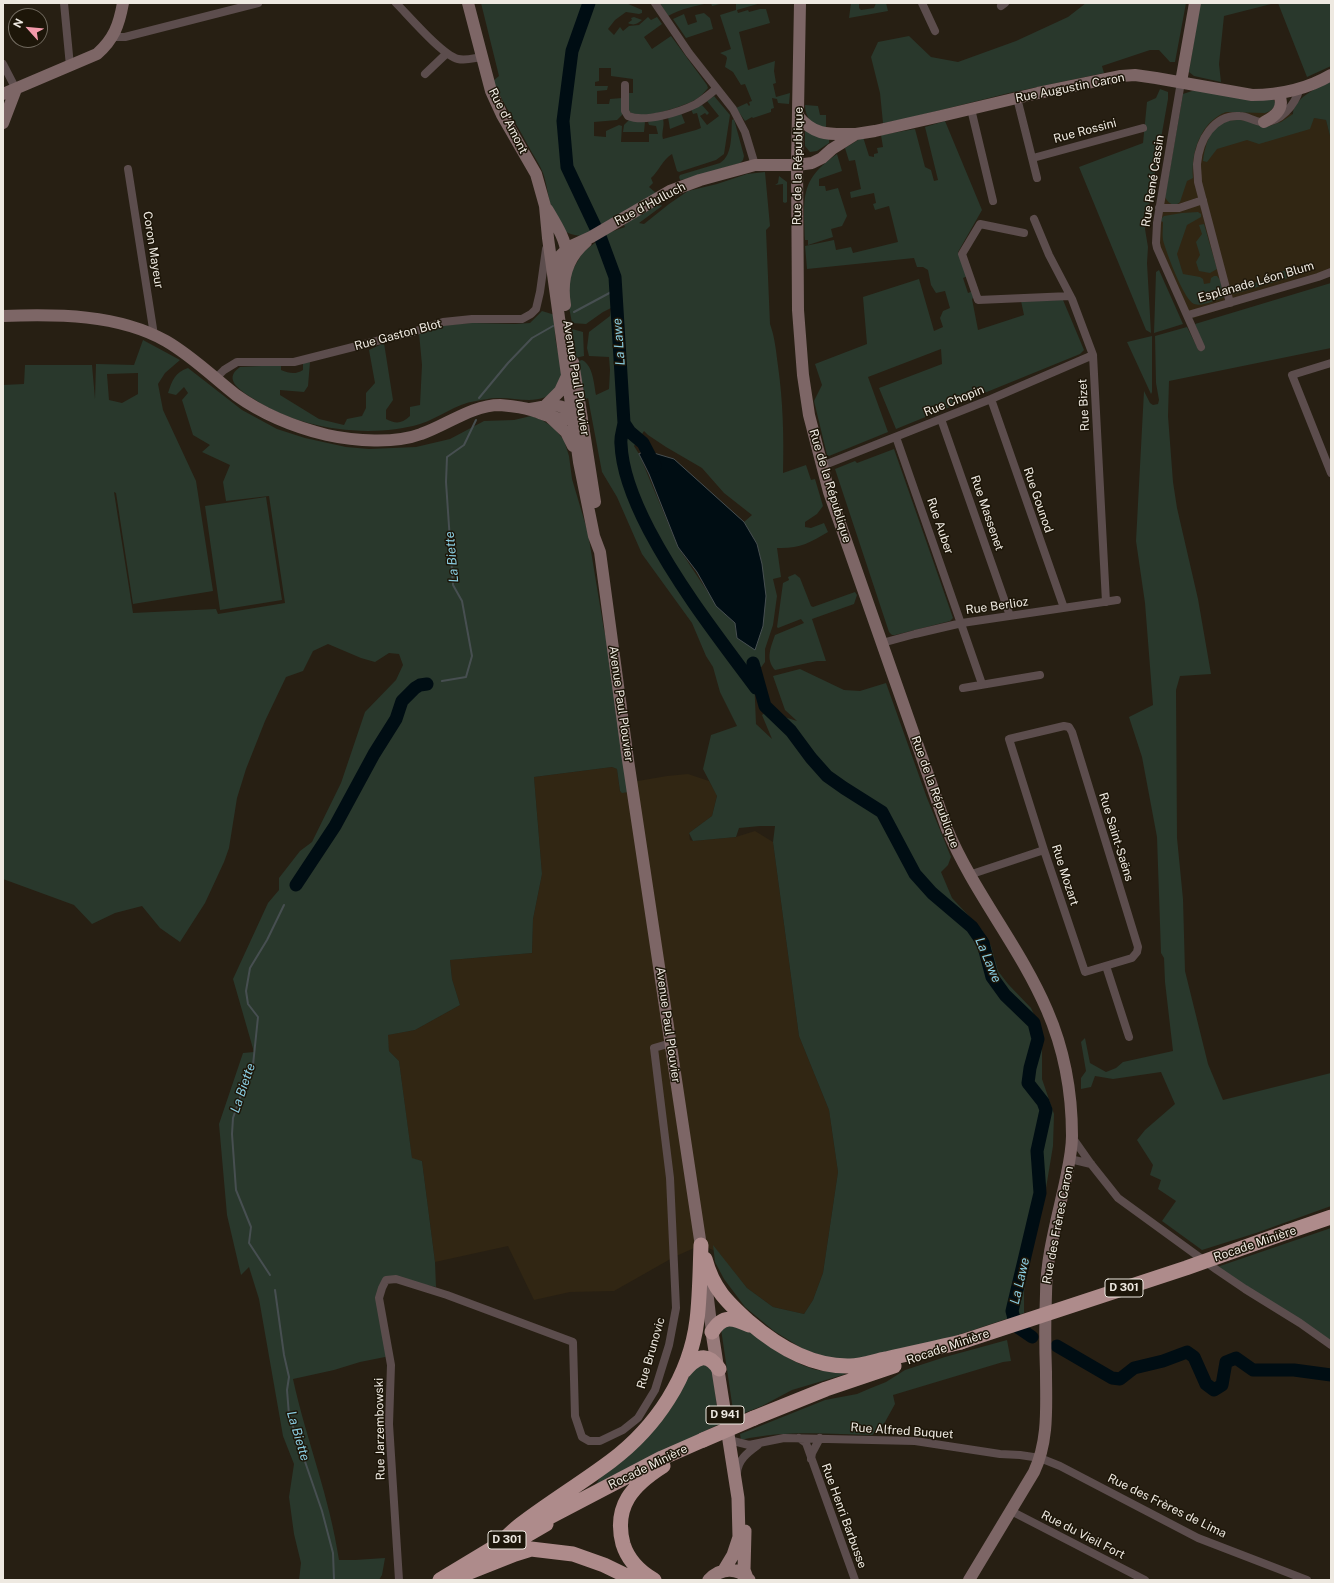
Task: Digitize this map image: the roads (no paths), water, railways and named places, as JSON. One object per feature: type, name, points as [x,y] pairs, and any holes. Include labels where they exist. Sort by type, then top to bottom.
[{"type":"highway","name":"Rocade Minière","points":[[448,1579],[577,1504],[655,1461],[754,1418],[826,1389],[961,1342],[1186,1268],[1331,1217]]},
{"type":"highway","points":[[701,1245],[712,1282],[722,1296],[757,1329],[801,1357],[824,1364],[851,1366],[961,1342]]},
{"type":"highway","points":[[499,1544],[523,1523],[612,1460],[633,1442],[664,1407],[690,1354],[697,1321],[701,1245]]},
{"type":"highway","points":[[712,1332],[719,1322],[731,1319],[737,1320],[757,1329]]},
{"type":"highway","points":[[682,1373],[692,1362],[705,1358],[710,1359],[719,1369]]},
{"type":"highway","points":[[654,1580],[638,1569],[628,1556],[621,1537],[621,1514],[629,1497],[641,1482],[662,1466],[704,1440]]},
{"type":"highway","name":"Rocade Minière","points":[[448,1579],[499,1544],[552,1515],[577,1504]]},
{"type":"highway","points":[[448,1579],[531,1549],[573,1554],[604,1565],[635,1580]]},
{"type":"main road","points":[[3,94],[97,54],[108,45],[113,37],[123,3]]},
{"type":"main road","name":"Rue d'Amont","points":[[468,3],[491,91],[496,103],[536,174],[545,206],[548,238]]},
{"type":"main road","name":"Rue de la République","points":[[800,3],[797,165],[798,325],[806,398],[812,432],[822,466],[882,643],[947,829],[958,855],[970,875]]},
{"type":"main road","points":[[1181,82],[1195,3]]},
{"type":"main road","name":"Rue Augustin Caron","points":[[822,134],[856,134],[880,130],[1017,98],[1121,76],[1135,76],[1181,82],[1252,95],[1279,94],[1317,83],[1331,75]]},
{"type":"main road","points":[[3,123],[16,89]]},
{"type":"main road","points":[[1264,122],[1273,117],[1280,108],[1282,101],[1279,94]]},
{"type":"main road","points":[[798,116],[806,125],[832,139],[832,149]]},
{"type":"main road","name":"Rue Augustin Caron","points":[[797,165],[817,161],[832,149],[856,134]]},
{"type":"main road","name":"Rue d'Hulluch","points":[[588,238],[670,191],[700,180],[755,165],[797,165]]},
{"type":"main road","points":[[545,206],[559,231],[568,253]]},
{"type":"main road","points":[[559,231],[568,238],[576,240],[588,238]]},
{"type":"main road","points":[[548,238],[554,246],[568,253]]},
{"type":"main road","name":"Avenue Paul Plouvier","points":[[548,238],[566,376],[584,456],[590,473],[601,540],[600,552],[628,756],[701,1245],[712,1332],[719,1369],[737,1492],[739,1537],[733,1555],[724,1570]]},
{"type":"main road","points":[[554,281],[555,269],[568,253],[588,238]]},
{"type":"main road","name":"Avenue Paul Plouvier","points":[[568,253],[560,276],[559,285],[564,301],[578,462],[594,536],[600,552]]},
{"type":"main road","points":[[3,316],[55,316],[86,318],[120,324],[154,335],[183,353],[258,410],[275,419],[311,431],[347,439],[394,439],[414,437],[470,412],[488,406],[499,405],[529,410],[547,411],[561,419],[574,411]]},
{"type":"main road","points":[[547,411],[564,385],[566,376]]},
{"type":"main road","points":[[547,411],[570,438],[578,462]]},
{"type":"main road","name":"Rue des Frères Caron","points":[[970,875],[1024,965],[1048,1011],[1061,1049],[1066,1072],[1071,1109],[1072,1137],[1070,1159],[1047,1276],[1045,1330],[1046,1412],[1045,1435],[1040,1458],[1011,1511],[970,1580]]},
{"type":"main road","name":"Avenue Paul Plouvier","points":[[737,1492],[745,1527],[744,1570],[748,1579]]},
{"type":"main road","points":[[709,1580],[712,1576],[724,1570],[740,1572],[748,1579]]},
{"type":"street","points":[[64,3],[70,66]]},
{"type":"street","points":[[113,37],[125,37],[258,3]]},
{"type":"street","points":[[396,3],[446,54],[464,60],[482,57]]},
{"type":"street","points":[[655,3],[689,53],[733,109],[750,146],[755,165]]},
{"type":"street","points":[[922,3],[935,31]]},
{"type":"street","points":[[425,74],[446,54]]},
{"type":"street","points":[[3,64],[16,89]]},
{"type":"street","name":"Rue René Cassin","points":[[1181,82],[1156,238],[1157,248],[1188,315],[1200,347]]},
{"type":"street","points":[[624,85],[625,111],[628,116],[635,118],[664,115],[680,110],[696,104],[716,89]]},
{"type":"street","points":[[1230,303],[1198,182],[1197,164],[1201,146],[1211,127],[1220,121],[1234,116],[1243,116],[1264,122],[1280,117],[1289,110],[1296,100],[1300,88]]},
{"type":"street","points":[[1017,98],[1037,178]]},
{"type":"street","points":[[971,109],[993,201]]},
{"type":"street","name":"Rue Rossini","points":[[1033,158],[1143,128]]},
{"type":"street","name":"Coron Mayeur","points":[[128,169],[154,335]]},
{"type":"street","points":[[1160,208],[1180,208],[1203,200]]},
{"type":"street","name":"Rue Bizet","points":[[1034,219],[1049,255],[1070,296],[1093,355],[1106,602]]},
{"type":"street","points":[[1024,233],[980,224],[962,254],[978,300],[1070,296]]},
{"type":"street","name":"Rue Gaston Blot","points":[[216,378],[224,370],[237,362],[294,362],[416,331],[443,322],[472,319],[522,319],[536,309],[548,238]]},
{"type":"street","name":"Esplanade Léon Blum","points":[[1188,315],[1331,272]]},
{"type":"street","name":"Rue Chopin","points":[[822,466],[990,399],[1093,355]]},
{"type":"street","points":[[1331,363],[1292,375],[1331,473]]},
{"type":"street","name":"Rue Gounod","points":[[990,399],[1064,608]]},
{"type":"street","name":"Rue Massenet","points":[[941,419],[1010,616]]},
{"type":"street","name":"Rue Auber","points":[[896,436],[982,684]]},
{"type":"street","name":"Rue Berlioz","points":[[882,643],[962,623],[1117,600]]},
{"type":"street","points":[[963,688],[1040,675]]},
{"type":"street","name":"Rue Saint-Saëns","points":[[1010,739],[1064,726],[1069,728],[1072,732],[1114,871],[1138,944],[1137,952],[1132,958]]},
{"type":"street","name":"Rue Mozart","points":[[1010,739],[1044,850],[1085,972],[1132,958]]},
{"type":"street","points":[[970,875],[1044,850]]},
{"type":"street","points":[[1106,966],[1129,1037]]},
{"type":"street","name":"Rue Brunovic","points":[[386,1280],[396,1279],[447,1295],[573,1342],[575,1416],[582,1437],[589,1441],[600,1441],[623,1430],[638,1418],[655,1390],[668,1345],[676,1308],[670,1178],[654,1048],[671,1043]]},
{"type":"street","points":[[1072,1137],[1118,1198],[1216,1270],[1300,1323],[1331,1345]]},
{"type":"street","points":[[1070,1159],[1091,1164]]},
{"type":"street","name":"Rue Jarzembowski","points":[[386,1280],[379,1298],[391,1365],[390,1424],[399,1580]]},
{"type":"street","name":"Rue Alfred Buquet","points":[[728,1438],[749,1446],[784,1438],[915,1441],[1000,1454],[1040,1458]]},
{"type":"street","name":"Rue Henri Barbusse","points":[[799,1438],[806,1443],[855,1580]]},
{"type":"street","name":"Rue Henri Barbusse","points":[[811,1460],[812,1452],[820,1438]]},
{"type":"street","name":"Rue Alfred Buquet","points":[[737,1492],[738,1465],[746,1455],[762,1443]]},
{"type":"street","name":"Rue des Frères de Lima","points":[[1040,1458],[1060,1466],[1198,1538],[1307,1580]]},
{"type":"street","name":"Rue du Vieil Fort","points":[[1011,1511],[1145,1580]]},
{"type":"waterway","name":"La Lawe","points":[[589,3],[572,51],[563,121],[567,167],[601,239],[615,277],[624,423],[630,432],[643,443],[655,466]]},
{"type":"waterway","name":"La Biette","points":[[574,312],[615,290]]},
{"type":"waterway","name":"La Biette","points":[[479,398],[508,363],[532,338],[553,326]]},
{"type":"waterway","name":"La Biette","points":[[442,681],[466,677],[472,656],[462,601],[453,585],[446,482],[447,457],[464,445],[476,420]]},
{"type":"waterway","points":[[624,423],[621,436],[624,466],[630,488],[644,520],[686,592],[756,688]]},
{"type":"waterway","name":"La Lawe","points":[[753,663],[765,706],[791,731],[811,758],[827,776],[882,812],[915,874],[932,893],[972,927],[983,943],[992,977],[1005,995],[1034,1023],[1038,1039],[1030,1068],[1028,1083],[1043,1102],[1046,1110],[1037,1151],[1040,1193],[1012,1311],[1016,1326],[1032,1337]]},
{"type":"waterway","name":"La Biette","points":[[296,885],[335,826],[374,754],[396,719],[402,701],[415,688],[420,685],[427,684]]},
{"type":"waterway","name":"La Biette","points":[[270,1275],[249,1243],[251,1227],[236,1190],[232,1134],[233,1118],[253,1065],[258,1017],[248,1004],[246,991],[250,968],[267,940],[284,905]]},
{"type":"waterway","name":"La Biette","points":[[275,1290],[284,1355],[289,1377],[287,1390],[289,1415],[322,1511],[333,1553],[334,1580]]},
{"type":"waterway","name":"La Lawe","points":[[1057,1346],[1112,1378],[1120,1379],[1134,1368],[1163,1361],[1187,1352],[1194,1357],[1206,1384],[1214,1390],[1222,1385],[1226,1362],[1236,1358],[1253,1370],[1294,1370],[1331,1375]]}]
